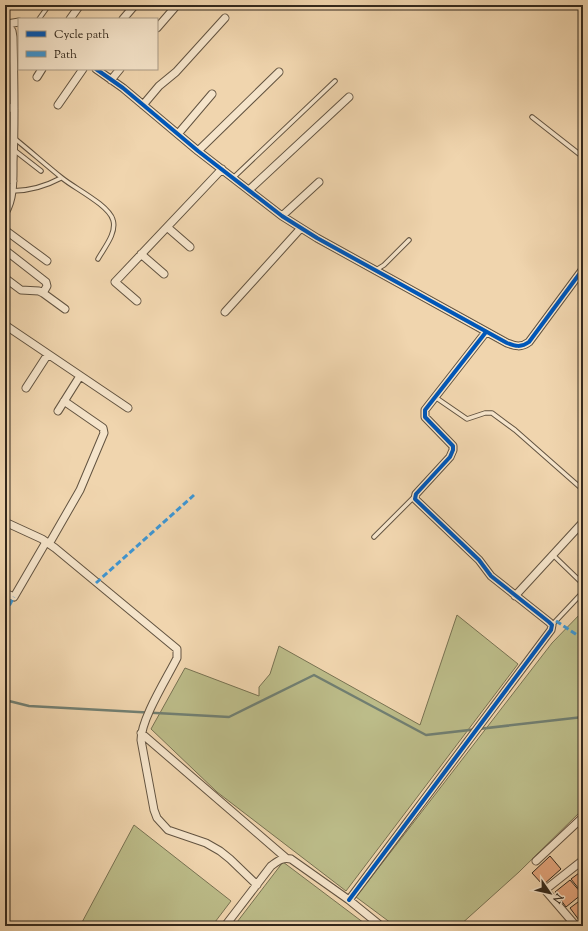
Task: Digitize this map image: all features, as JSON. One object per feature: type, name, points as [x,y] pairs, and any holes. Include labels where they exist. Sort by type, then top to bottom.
[{"type":"street","points":[[71,18],[80,5]]},
{"type":"street","points":[[124,18],[135,5]]},
{"type":"street","points":[[158,27],[177,5]]},
{"type":"street","points":[[143,105],[159,86],[176,72],[225,18]]},
{"type":"street","points":[[6,22],[18,22]]},
{"type":"street","points":[[5,213],[9,207],[12,191],[14,150],[13,37],[12,31],[6,22]]},
{"type":"street","points":[[37,77],[41,70]]},
{"type":"street","points":[[58,105],[82,70]]},
{"type":"street","points":[[97,70],[282,216],[375,270],[507,343],[519,346],[525,345],[529,342],[583,269]]},
{"type":"street","points":[[111,80],[119,70]]},
{"type":"street","points":[[198,151],[279,72]]},
{"type":"street","points":[[178,134],[212,94]]},
{"type":"street","points":[[249,190],[350,97]]},
{"type":"street","points":[[5,107],[14,109]]},
{"type":"street","points":[[137,301],[115,282],[222,169]]},
{"type":"street","points":[[5,177],[12,181]]},
{"type":"street","points":[[282,216],[319,182]]},
{"type":"street","points":[[167,227],[190,247]]},
{"type":"street","points":[[224,312],[301,228]]},
{"type":"street","points":[[5,230],[48,261]]},
{"type":"street","points":[[5,250],[46,282],[47,286],[43,293]]},
{"type":"street","points":[[141,254],[164,274]]},
{"type":"street","points":[[5,278],[21,290],[39,291],[43,293],[65,309]]},
{"type":"street","points":[[5,325],[128,408]]},
{"type":"street","points":[[349,900],[551,630],[552,625],[549,622],[491,576],[478,560],[416,501],[416,494],[450,457],[453,450],[453,446],[425,418],[425,410],[486,332]]},
{"type":"street","points":[[26,388],[48,354]]},
{"type":"street","points":[[58,411],[80,376]]},
{"type":"street","points":[[5,593],[14,597],[80,490],[104,433],[103,428],[64,402]]},
{"type":"street","points":[[5,522],[47,543],[177,649],[177,658],[141,733],[154,810],[157,818],[168,830],[206,843],[220,851],[256,885]]},
{"type":"street","points":[[515,596],[583,522]]},
{"type":"street","points":[[141,733],[286,858]]},
{"type":"street","points":[[536,862],[583,817]]},
{"type":"street","points":[[225,926],[271,866],[279,860],[291,858],[349,900],[381,926]]},
{"type":"street","points":[[576,926],[545,890],[583,860]]},
{"type":"lane","points":[[41,18],[49,5]]},
{"type":"lane","points":[[233,178],[335,82]]},
{"type":"lane","points":[[532,117],[583,157]]},
{"type":"lane","points":[[14,138],[61,178],[106,209],[114,220],[113,232],[98,259]]},
{"type":"lane","points":[[14,150],[41,171]]},
{"type":"lane","points":[[12,191],[28,190],[52,183],[61,178]]},
{"type":"lane","points":[[375,270],[384,264],[409,240]]},
{"type":"lane","points":[[435,397],[467,419],[485,413],[492,413],[515,430],[582,490]]},
{"type":"lane","points":[[374,537],[416,494]]},
{"type":"lane","points":[[553,555],[583,584]]},
{"type":"lane","points":[[552,625],[583,592]]},
{"type":"green space","points":[[583,611],[583,809],[519,872],[459,926],[395,926],[356,897],[552,643]]},
{"type":"green space","points":[[457,615],[518,664],[346,891],[217,792],[151,729],[185,668],[259,696],[259,687],[270,674],[279,646],[420,725]]},
{"type":"green space","points":[[134,825],[231,901],[212,926],[80,926]]},
{"type":"green space","points":[[283,862],[368,926],[234,926]]},
{"type":"building","points":[[550,856],[561,869],[543,885],[532,873]]},
{"type":"building","points":[[583,870],[583,894],[571,879]]},
{"type":"building","points":[[570,880],[582,894],[566,907],[555,892]]},
{"type":"building","points":[[578,902],[583,908],[582,924],[570,908]]},
{"type":"waterway","points":[[5,700],[29,706],[229,717],[314,675],[426,735],[583,717]]},
{"type":"marked path","points":[[96,583],[194,495]]},
{"type":"marked path","points":[[5,613],[14,597]]},
{"type":"marked path","points":[[556,621],[583,639]]},
{"type":"cycle path","points":[[97,70],[123,88],[198,151],[282,216],[317,238],[507,343],[518,346],[529,342],[583,269]]},
{"type":"cycle path","points":[[349,900],[551,630],[552,625],[549,622],[491,576],[479,560],[415,499],[416,494],[450,457],[453,450],[453,446],[425,417],[425,410],[486,332]]}]
